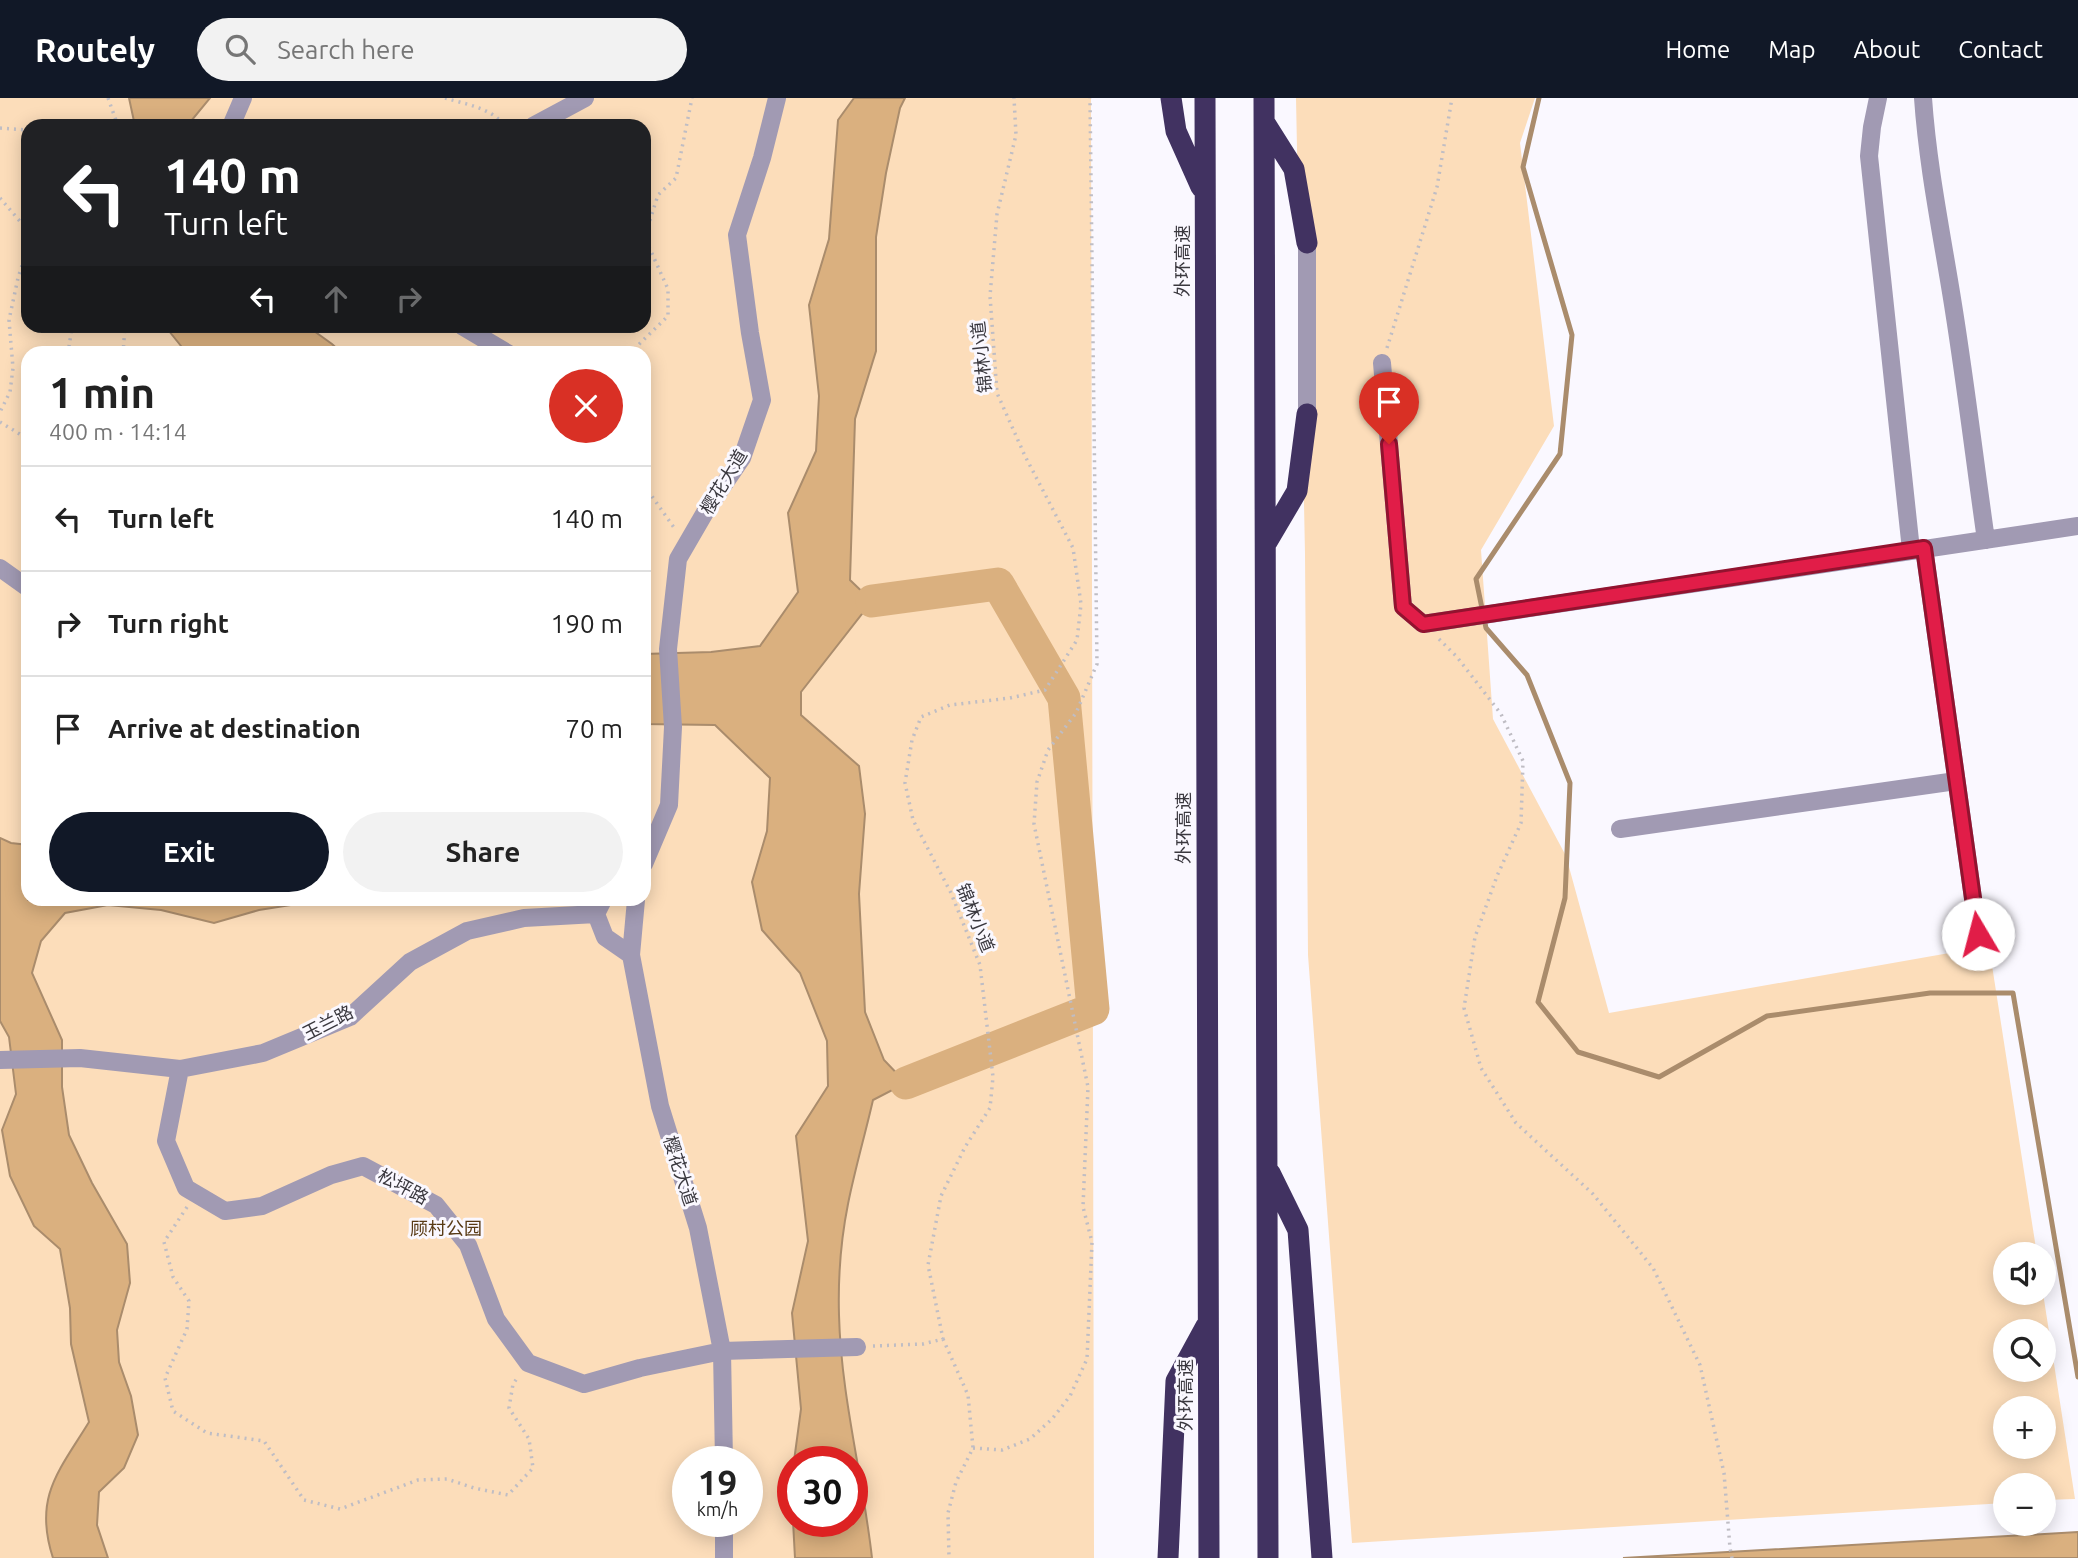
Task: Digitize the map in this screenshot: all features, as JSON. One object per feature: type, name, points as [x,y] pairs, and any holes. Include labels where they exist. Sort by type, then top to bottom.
[{"type":"highway","points":[[1171,98],[1176,131],[1205,195]]},
{"type":"highway","name":"外环高速","points":[[1205,98],[1209,1558]]},
{"type":"highway","points":[[1264,98],[1268,1557]]},
{"type":"highway","points":[[1264,121],[1294,169],[1307,243]]},
{"type":"highway","points":[[1266,544],[1297,491],[1307,414]]},
{"type":"highway","points":[[1267,1168],[1298,1230],[1322,1558]]},
{"type":"highway","points":[[1168,1556],[1176,1381],[1208,1322]]},
{"type":"street","points":[[234,119],[243,98]]},
{"type":"street","points":[[546,119],[585,98]]},
{"type":"street","name":"樱花大道","points":[[651,847],[669,805],[673,727],[668,649],[678,559],[707,509],[742,458],[762,400],[737,235],[778,98]]},
{"type":"street","points":[[1878,98],[1869,156],[1917,549],[1956,781],[1978,934]]},
{"type":"street","points":[[1923,98],[1937,221],[1954,309],[1979,541]]},
{"type":"street","points":[[1307,243],[1307,414]]},
{"type":"street","points":[[474,333],[496,346]]},
{"type":"street","points":[[1382,363],[1403,607],[1423,624],[2078,526]]},
{"type":"street","points":[[0,568],[21,583]]},
{"type":"street","points":[[1620,829],[1956,781]]},
{"type":"street","name":"樱花大道","points":[[635,906],[631,955],[660,1106],[698,1228],[722,1351],[724,1446]]},
{"type":"street","points":[[600,907],[605,937],[631,955]]},
{"type":"street","name":"玉兰路","points":[[0,1060],[80,1058],[180,1069],[263,1053],[349,1017],[410,962],[467,931],[524,918],[600,907]]},
{"type":"street","name":"松坪路","points":[[180,1069],[166,1141],[186,1188],[225,1211],[262,1206],[331,1175],[363,1166],[436,1205],[468,1245],[496,1319],[528,1363]]},
{"type":"street","points":[[528,1363],[584,1384],[640,1368],[722,1351],[857,1347]]},
{"type":"street","points":[[724,1537],[724,1558]]},
{"type":"path","points":[[108,98],[116,119]]},
{"type":"path","points":[[445,98],[472,106],[500,119]]},
{"type":"path","points":[[651,217],[658,195],[676,178],[692,98]]},
{"type":"path","name":"锦林小道","points":[[943,1339],[928,1265],[932,1242],[941,1196],[965,1147],[990,1108],[993,1077],[980,965],[951,893],[913,821],[905,783],[912,740],[921,717],[950,705],[1010,698],[1045,690],[1077,640],[1081,604],[1073,548],[997,393],[990,296],[997,214],[1016,135],[1014,98]]},
{"type":"path","points":[[973,1448],[1002,1450],[1030,1439],[1052,1419],[1070,1396],[1087,1359],[1092,1242],[1083,1208],[1088,1087],[1034,824],[1037,782],[1048,750],[1076,713],[1097,664],[1090,98]]},
{"type":"path","points":[[1382,363],[1437,187],[1452,98]]},
{"type":"path","points":[[0,128],[21,130]]},
{"type":"path","points":[[0,198],[21,222]]},
{"type":"path","points":[[651,251],[668,289],[668,316],[651,333]]},
{"type":"path","points":[[0,412],[10,392],[13,368],[9,320],[21,270]]},
{"type":"path","points":[[637,346],[651,333]]},
{"type":"path","points":[[0,422],[21,435]]},
{"type":"path","points":[[651,495],[686,545]]},
{"type":"path","points":[[1423,624],[1457,657],[1501,714],[1523,761],[1521,823],[1497,876],[1475,937],[1464,1008],[1481,1068],[1516,1123],[1593,1194],[1653,1268],[1700,1365],[1724,1474],[1732,1558]]},
{"type":"path","points":[[196,1194],[164,1242],[173,1277],[189,1301],[187,1329],[165,1378],[173,1411],[207,1433],[264,1441],[304,1500],[340,1509],[418,1480],[447,1479],[508,1495],[533,1468],[529,1439],[509,1408],[513,1384],[528,1363]]},
{"type":"path","points":[[857,1347],[923,1344],[943,1339],[968,1395],[973,1448],[956,1482],[948,1513],[949,1558]]},
{"type":"green space","name":"顾村公园","points":[[0,98],[1091,98],[1094,1558],[0,1558]]},
{"type":"green space","points":[[1296,98],[1535,98],[1520,143],[1554,426],[1481,550],[1493,719],[1566,856],[1609,1013],[1989,946],[2035,1242],[1993,1242],[1993,1305],[2045,1305],[2047,1319],[1993,1319],[1993,1382],[2056,1382],[2056,1377],[2075,1499],[2056,1500],[2056,1473],[1993,1473],[1993,1504],[1352,1543],[1308,955],[1305,554]]},
{"type":"shaded area","points":[[129,98],[210,98],[193,119],[134,119]]},
{"type":"shaded area","points":[[854,98],[905,98],[900,108],[886,173],[876,237],[876,351],[855,419],[850,580],[872,601],[801,692],[801,715],[859,766],[865,814],[859,894],[865,1012],[884,1060],[906,1083],[873,1100],[848,1204],[840,1259],[841,1346],[854,1446],[796,1446],[801,1409],[792,1313],[808,1241],[796,1136],[828,1086],[827,1041],[800,973],[762,930],[752,882],[767,831],[770,778],[715,725],[651,724],[651,654],[711,652],[760,646],[798,592],[788,513],[816,451],[819,396],[809,305],[829,239],[838,120]]},
{"type":"shaded area","points":[[171,333],[317,333],[334,346],[181,346]]},
{"type":"shaded area","points":[[0,838],[21,844],[21,906],[103,906],[65,913],[41,941],[32,973],[62,1040],[62,1087],[69,1135],[92,1183],[127,1244],[130,1283],[117,1330],[119,1362],[131,1396],[138,1435],[124,1468],[99,1492],[97,1525],[108,1558],[53,1558],[48,1537],[46,1518],[52,1485],[89,1422],[71,1344],[70,1308],[60,1249],[34,1226],[10,1176],[2,1130],[16,1094],[9,1037],[0,1021]]},
{"type":"shaded area","points":[[119,906],[285,906],[259,910],[214,923],[161,910]]},
{"type":"shaded area","points":[[868,1528],[872,1558],[795,1558],[794,1537],[868,1537]]},
{"type":"shaded area","points":[[2078,1532],[2078,1558],[1623,1558],[2008,1536],[2056,1536],[2056,1533]]},
{"type":"waterway","points":[[1539,98],[1523,167],[1572,335],[1560,454],[1476,579],[1486,628],[1527,675],[1570,783],[1565,898],[1538,1002],[1578,1052],[1659,1077],[1767,1016],[1930,993],[2013,993],[2078,1377]]},
{"type":"waterway","points":[[872,601],[998,584],[1064,698],[1093,1009],[906,1083]]},
{"type":"route","points":[[1389,444],[1403,607],[1423,624],[1924,548],[1978,934]]}]
